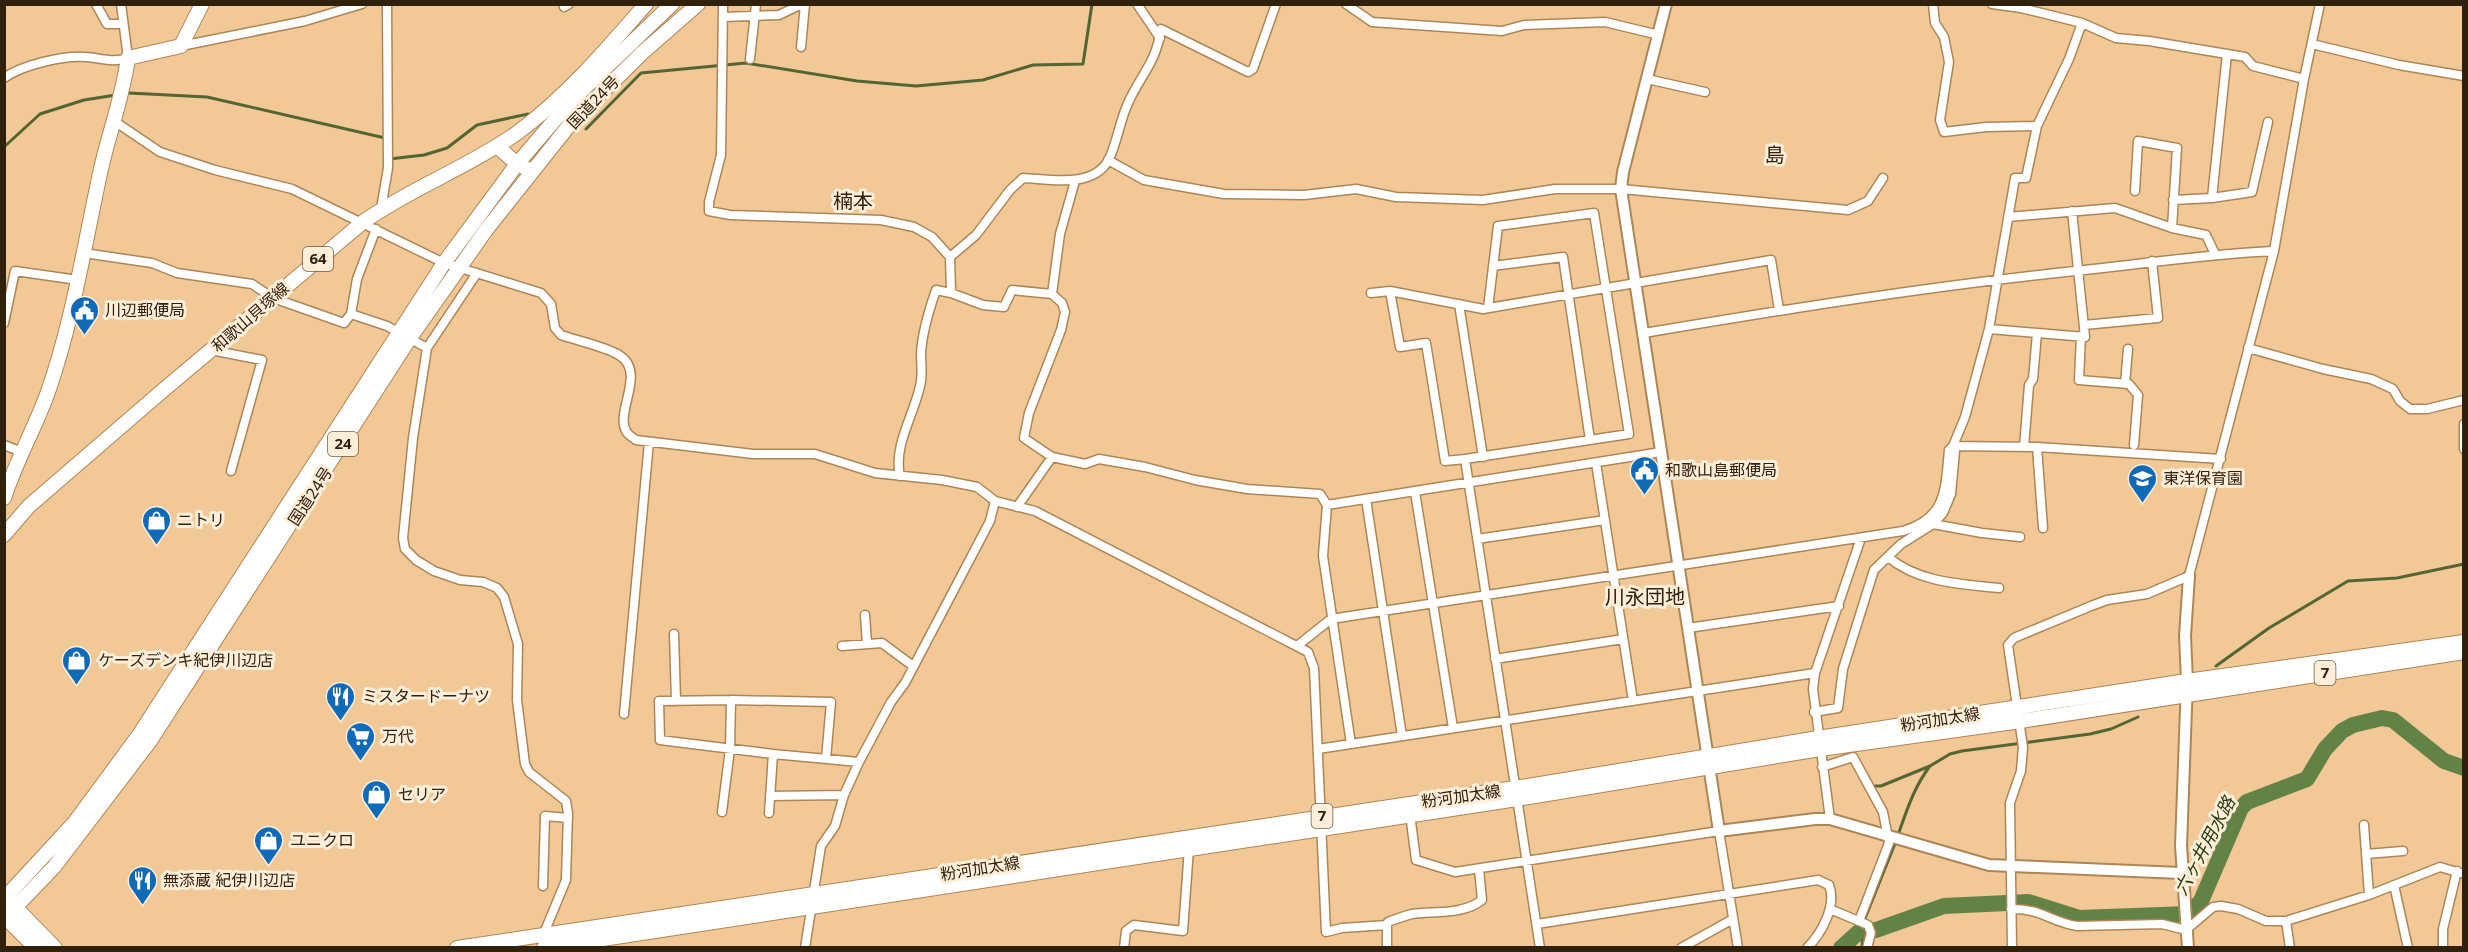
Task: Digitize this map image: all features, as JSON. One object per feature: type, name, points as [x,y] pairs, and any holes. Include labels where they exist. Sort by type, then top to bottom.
[{"type":"main road","points":[[4,498],[54,375],[66,335],[98,182],[124,92],[128,58],[181,46],[202,4]]},
{"type":"main road","name":"和歌山貝塚線","points":[[4,535],[30,506],[363,222],[381,209],[497,146],[567,91],[646,4]]},
{"type":"main road","name":"国道24号","points":[[405,336],[444,262],[517,164],[571,101],[672,4]]},
{"type":"main road","name":"国道24号","points":[[7,910],[139,735],[405,336],[532,171],[572,123],[642,52],[698,4]]},
{"type":"main road","points":[[497,146],[517,164],[532,171]]},
{"type":"main road","name":"粉河加太線","points":[[457,948],[542,943],[1516,793],[1819,743],[2018,715],[2463,642]]},
{"type":"main road","name":"粉河加太線","points":[[2186,688],[2463,652]]},
{"type":"main road","name":"粉河加太線","points":[[812,900],[1189,848],[1320,822],[1410,814],[1516,793]]},
{"type":"main road","points":[[7,910],[36,948]]},
{"type":"main road","points":[[7,910],[55,948]]},
{"type":"street","points":[[96,4],[107,24],[123,24]]},
{"type":"street","points":[[7,73],[55,59],[83,57],[117,62],[128,58],[121,4]]},
{"type":"street","points":[[181,46],[305,21],[362,4]]},
{"type":"street","points":[[381,209],[388,168],[387,4]]},
{"type":"street","points":[[723,4],[721,155],[709,202],[709,211],[741,215],[880,220],[914,227],[932,237],[950,256],[951,293]]},
{"type":"street","points":[[750,59],[756,4]]},
{"type":"street","points":[[723,17],[779,15],[803,4],[801,47]]},
{"type":"street","points":[[1137,4],[1160,38]]},
{"type":"street","points":[[950,256],[976,235],[1010,190],[1023,178],[1075,181],[1101,169],[1108,160],[1129,102],[1155,58],[1161,30],[1248,72],[1253,69],[1276,4]]},
{"type":"street","points":[[1346,4],[1372,22],[1502,31],[1524,25],[1605,22],[1659,35]]},
{"type":"street","points":[[1666,4],[1623,172],[1621,189],[1738,948]]},
{"type":"street","points":[[1933,4],[1935,23],[1944,37],[1949,62],[1940,120],[1944,132],[1986,127],[2037,126]]},
{"type":"street","points":[[1992,4],[2021,8],[2082,23],[2116,39],[2149,41],[2246,57],[2253,66],[2304,79]]},
{"type":"street","points":[[2188,948],[2181,873],[2186,688],[2185,636],[2189,576],[2274,251],[2304,79],[2320,4]]},
{"type":"street","points":[[1297,646],[1331,620],[1861,538],[1916,527],[1936,512],[1945,490],[1949,450],[1953,446],[1965,417],[1989,329],[2015,178],[2026,178],[2037,126],[2069,59],[2082,23]]},
{"type":"street","points":[[2312,44],[2399,65],[2463,76]]},
{"type":"street","points":[[2212,198],[2227,54]]},
{"type":"street","points":[[1647,79],[1705,92]]},
{"type":"street","points":[[2173,200],[2212,198],[2252,192],[2268,122]]},
{"type":"street","points":[[113,124],[120,125],[160,152],[215,171],[292,189],[444,262],[542,293],[551,304],[555,328],[561,335],[620,356],[627,364],[631,381],[623,424],[626,433],[636,440],[753,454],[815,454],[875,473],[942,480],[977,487],[995,501],[1035,511],[1308,652],[1314,668],[1326,932],[1342,928],[1387,925],[1388,922],[1409,915],[1475,906],[1482,900],[1479,869]]},
{"type":"street","points":[[2135,191],[2138,141],[2176,148],[2172,228]]},
{"type":"street","points":[[1108,160],[1144,180],[1224,194],[1304,195],[1356,189],[1396,197],[1483,200],[1555,189],[1621,189],[1848,210],[1868,201],[1883,178]]},
{"type":"street","points":[[1052,294],[1060,234],[1075,181]]},
{"type":"street","points":[[2008,217],[2115,208],[2172,228],[2206,235],[2215,254]]},
{"type":"street","points":[[1989,329],[2085,337],[2072,211]]},
{"type":"street","points":[[1390,291],[1400,347],[1426,343],[1445,461],[1629,434],[1594,213],[1498,226],[1488,308]]},
{"type":"street","points":[[84,254],[152,263],[177,273],[252,284],[273,298],[344,323],[351,314],[357,279],[376,229]]},
{"type":"street","points":[[1644,333],[1779,310],[1998,278],[2078,271],[2215,254],[2274,251]]},
{"type":"street","points":[[1493,266],[1563,257],[1590,440]]},
{"type":"street","points":[[1371,293],[1390,291],[1488,308],[1771,260],[1779,310]]},
{"type":"street","points":[[2084,325],[2158,318],[2152,261]]},
{"type":"street","points":[[4,323],[8,285],[15,271],[78,280]]},
{"type":"street","points":[[477,273],[427,348],[411,453],[403,538],[405,549],[416,560],[435,571],[460,580],[483,582],[497,588],[504,597],[518,644],[517,700],[525,764],[529,772],[566,801],[568,818],[566,880],[542,943]]},
{"type":"street","points":[[900,476],[898,466],[905,431],[920,387],[922,345],[936,291],[951,293],[983,305],[1004,307],[1012,290],[1052,294],[1062,303],[1065,312],[1061,330],[1029,413],[1024,438],[1052,457],[1086,464],[1098,459],[1247,489],[1320,494],[1327,505],[1323,556],[1351,744]]},
{"type":"street","points":[[1459,304],[1483,457]]},
{"type":"street","points":[[351,314],[405,336],[427,348]]},
{"type":"street","points":[[2024,447],[2029,386],[2033,379],[2037,333]]},
{"type":"street","points":[[2081,336],[2079,380],[2129,384],[2138,395],[2134,445]]},
{"type":"street","points":[[2248,348],[2371,380],[2393,389],[2400,401],[2409,409],[2427,410],[2463,400]]},
{"type":"street","points":[[211,350],[262,360],[231,471]]},
{"type":"street","points":[[2125,384],[2128,350]]},
{"type":"street","points":[[2463,424],[2463,449]]},
{"type":"street","points":[[624,714],[649,442]]},
{"type":"street","points":[[4,445],[22,452]]},
{"type":"street","points":[[1953,446],[2037,447],[2221,459]]},
{"type":"street","points":[[1814,712],[1838,708],[1843,669],[1874,570],[1901,544],[1933,524],[1943,513],[1951,494],[1955,451],[1953,446]]},
{"type":"street","points":[[2037,447],[2043,528]]},
{"type":"street","points":[[1327,505],[1661,452]]},
{"type":"street","points":[[1017,507],[1052,457]]},
{"type":"street","points":[[1465,459],[1539,948]]},
{"type":"street","points":[[1596,463],[1633,701]]},
{"type":"street","points":[[1415,492],[1453,728]]},
{"type":"street","points":[[1366,499],[1402,736]]},
{"type":"street","points":[[805,948],[821,846],[835,826],[844,795],[859,762],[990,521],[995,501]]},
{"type":"street","points":[[1477,540],[1605,520]]},
{"type":"street","points":[[1933,524],[2020,537]]},
{"type":"street","points":[[1830,819],[1814,712],[1813,689],[1815,673],[1861,538]]},
{"type":"street","points":[[1888,557],[1900,567],[1936,580],[1999,588]]},
{"type":"street","points":[[2012,948],[2010,803],[2021,771],[2023,737],[2008,651],[2010,642],[2107,600],[2147,594],[2189,576]]},
{"type":"street","points":[[1688,628],[1839,606]]},
{"type":"street","points":[[865,615],[867,644]]},
{"type":"street","points":[[674,634],[676,701]]},
{"type":"street","points":[[1495,659],[1623,639]]},
{"type":"street","points":[[842,646],[882,644],[913,666]]},
{"type":"street","points":[[1318,749],[1815,673]]},
{"type":"street","points":[[722,812],[730,749],[731,700]]},
{"type":"street","points":[[826,759],[831,702],[659,701],[660,740],[773,754],[826,759],[859,762]]},
{"type":"street","points":[[769,813],[773,754]]},
{"type":"street","points":[[1822,767],[1853,757],[1895,836]]},
{"type":"street","points":[[770,796],[844,795]]},
{"type":"street","points":[[1410,814],[1416,860],[1455,872],[1719,831],[1830,819],[1895,836],[1963,859],[2010,867],[2181,873]]},
{"type":"street","points":[[543,886],[545,816],[568,818]]},
{"type":"street","points":[[2364,825],[2369,895]]},
{"type":"street","points":[[1867,948],[1866,926],[1889,843],[1895,836]]},
{"type":"street","points":[[1124,948],[1126,931],[1134,925],[1183,931],[1189,848]]},
{"type":"street","points":[[2366,854],[2403,851]]},
{"type":"street","points":[[2011,905],[2035,910],[2077,926],[2162,924],[2185,921],[2213,907],[2221,906],[2238,909],[2266,921],[2286,921],[2369,895],[2440,867],[2460,872],[2443,929],[2443,948]]},
{"type":"street","points":[[1537,924],[1818,880],[1829,885],[1832,892],[1830,909],[1813,942],[1807,948]]},
{"type":"street","points":[[2394,885],[2408,948]]},
{"type":"street","points":[[1830,909],[1866,926]]},
{"type":"street","points":[[1687,946],[1733,918]]},
{"type":"street","points":[[2286,921],[2290,948]]},
{"type":"street","points":[[1387,925],[1387,948]]},
{"type":"waterway","points":[[586,129],[641,73],[746,63],[857,81],[916,86],[983,80],[1033,65],[1083,64],[1092,4]]},
{"type":"waterway","points":[[129,93],[207,97],[385,138],[385,140]]},
{"type":"waterway","points":[[4,147],[40,114],[84,100],[116,95]]},
{"type":"waterway","points":[[389,159],[424,155],[447,148],[477,125],[528,114]]},
{"type":"waterway","points":[[2216,666],[2269,628],[2348,581],[2397,578],[2464,564]]},
{"type":"waterway","points":[[1872,786],[1881,786],[1930,766],[1950,754],[2090,734],[2111,729],[2138,717]]},
{"type":"waterway","name":"六ヶ井用水路","points":[[1841,948],[1860,931],[1876,930],[1944,906],[2028,902],[2079,918],[2189,914],[2201,901],[2241,808],[2247,802],[2307,779],[2325,749],[2342,731],[2353,725],[2382,718],[2393,720],[2444,761],[2464,768]]},
{"type":"waterway","points":[[1898,835],[1915,790],[1930,766]]},
{"type":"waterway","points":[[1860,931],[1896,841]]},
{"type":"waterway","points":[[1862,948],[1863,931]]},
{"type":"place","name":"川辺郵便局","points":[[84,336]]},
{"type":"place","name":"和歌山島郵便局","points":[[1644,496]]},
{"type":"place","name":"東洋保育園","points":[[2142,504]]},
{"type":"place","name":"ニトリ","points":[[156,546]]},
{"type":"place","name":"ケーズデンキ紀伊川辺店","points":[[77,686]]},
{"type":"place","name":"ミスタードーナツ","points":[[341,722]]},
{"type":"place","name":"万代","points":[[361,762]]},
{"type":"place","name":"セリア","points":[[377,820]]},
{"type":"place","name":"ユニクロ","points":[[269,866]]},
{"type":"place","name":"無添蔵 紀伊川辺店","points":[[142,906]]},
{"type":"district","name":"島","points":[[1775,155]]},
{"type":"district","name":"楠本","points":[[853,201]]},
{"type":"district","name":"川永団地","points":[[1645,597]]}]
